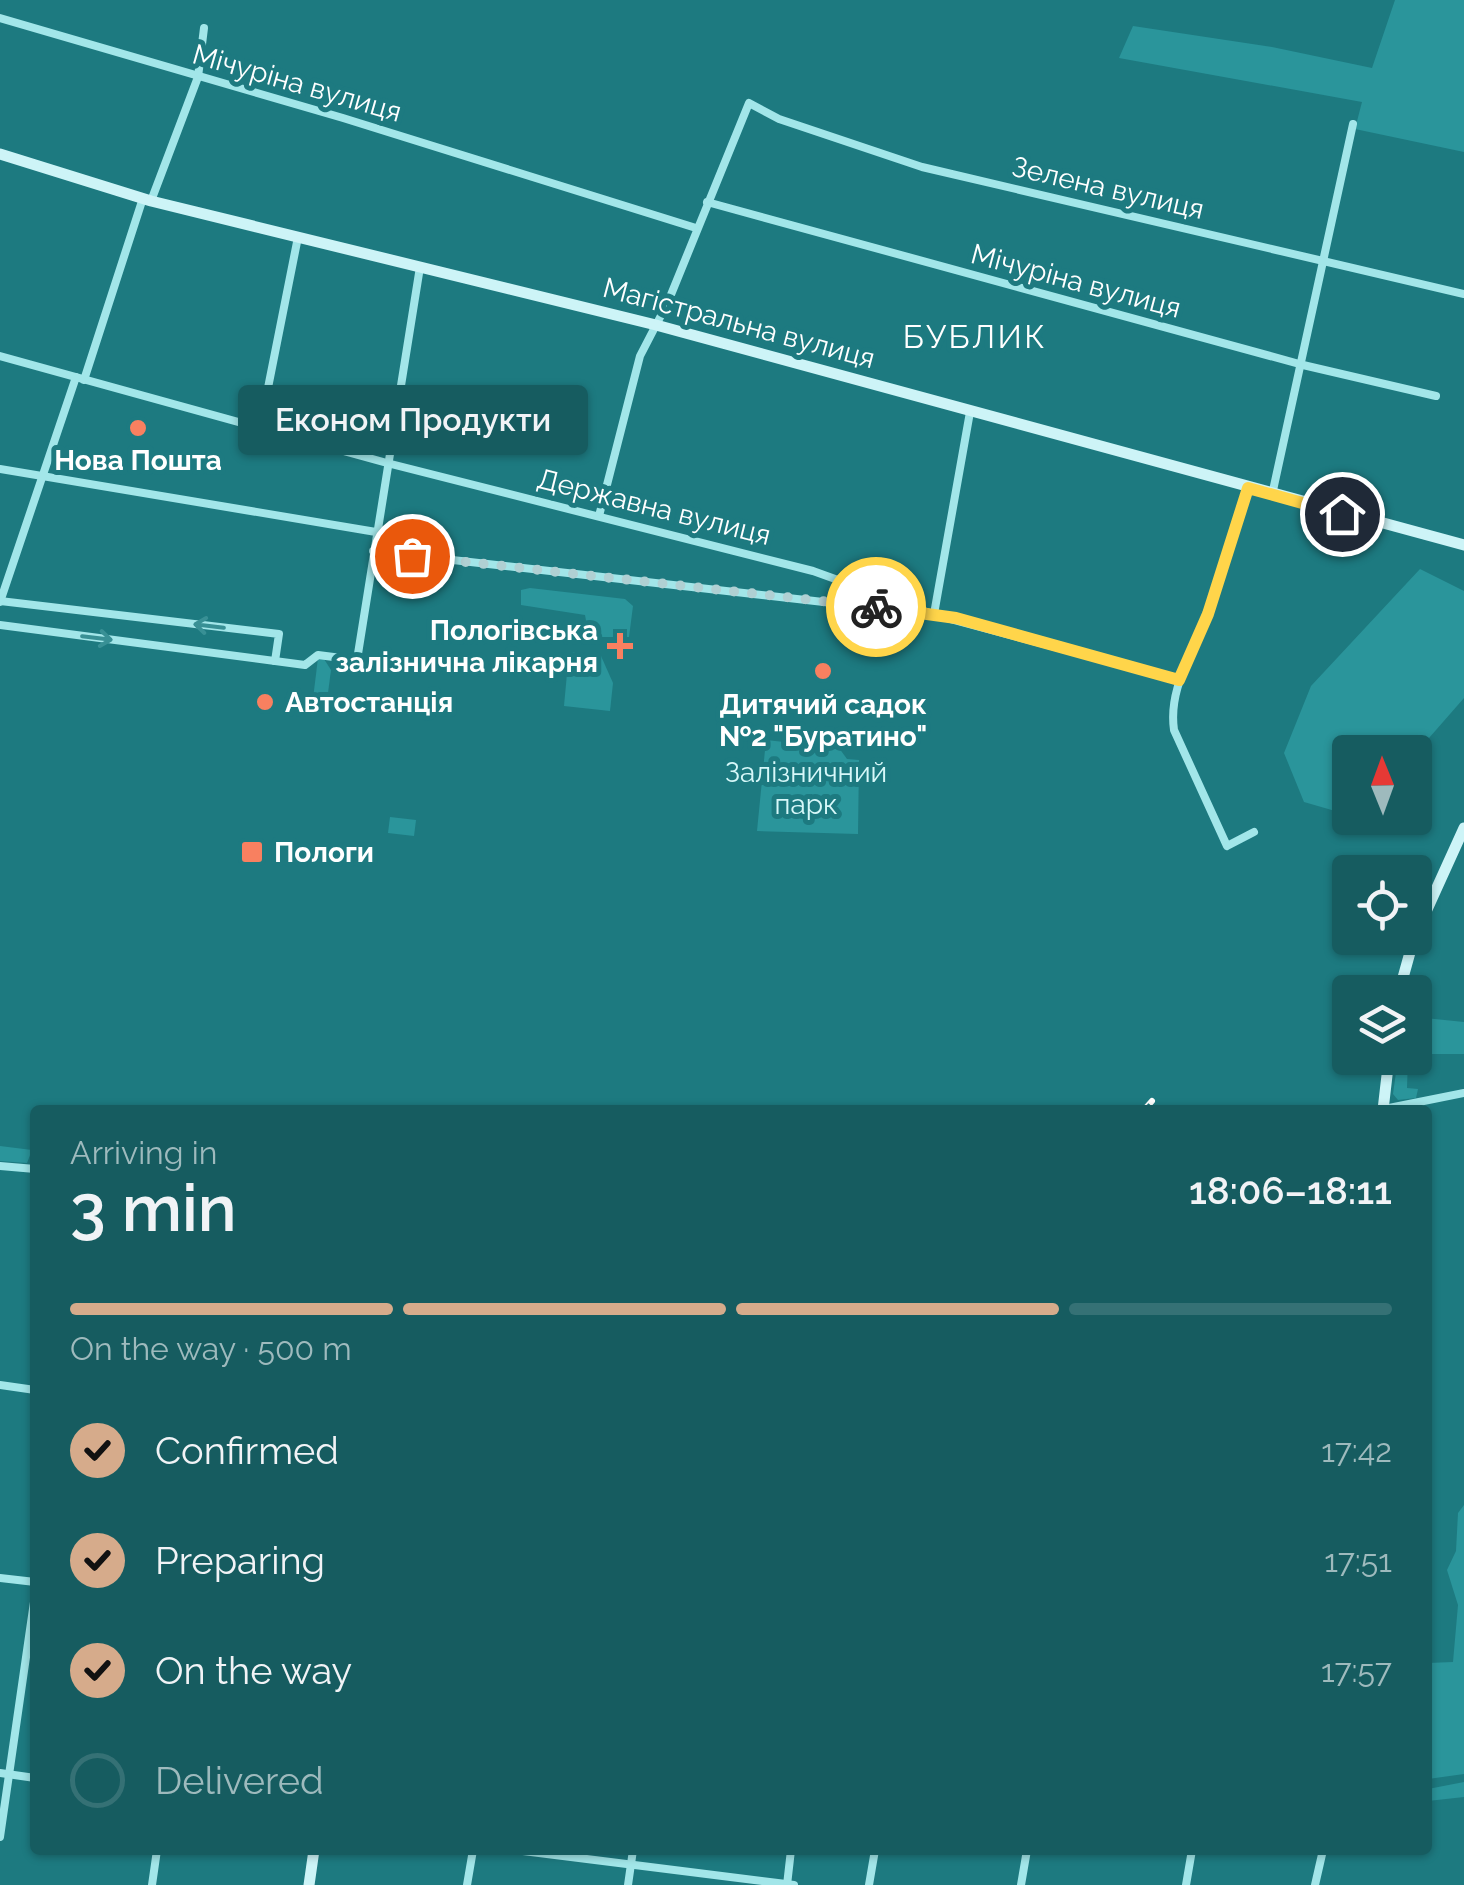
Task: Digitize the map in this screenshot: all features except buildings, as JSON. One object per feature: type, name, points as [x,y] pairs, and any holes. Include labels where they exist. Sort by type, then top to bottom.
[{"type":"main road","name":"Магістральна вулиця","points":[[0,154],[147,200],[656,325],[1464,546]]},
{"type":"main road","points":[[1432,899],[1464,828]]},
{"type":"main road","points":[[1384,1105],[1387,1075]]},
{"type":"main road","points":[[310,1885],[313,1855]]},
{"type":"street","name":"Мічуріна вулиця","points":[[0,18],[696,228]]},
{"type":"street","points":[[204,28],[198,77],[41,476],[0,601],[279,634],[274,661]]},
{"type":"street","name":"Зелена вулиця","points":[[707,202],[749,103],[780,119],[922,167],[1464,294]]},
{"type":"street","points":[[1272,495],[1353,124]]},
{"type":"street","name":"Мічуріна вулиця","points":[[707,202],[1303,365],[1436,396]]},
{"type":"street","points":[[599,516],[640,356],[707,202]]},
{"type":"street","points":[[260,428],[298,237]]},
{"type":"street","points":[[0,625],[305,665],[318,655],[357,660],[420,267]]},
{"type":"street","name":"Державна вулиця","points":[[0,356],[387,463],[822,574],[935,614],[1179,680]]},
{"type":"street","points":[[373,552],[935,614],[970,412]]},
{"type":"street","points":[[0,468],[376,532]]},
{"type":"street","points":[[1248,488],[1208,614],[1173,702],[1174,730],[1227,846],[1254,832]]},
{"type":"street","points":[[1415,1105],[1464,1092]]},
{"type":"street","points":[[0,1166],[30,1169]]},
{"type":"street","points":[[0,1384],[30,1389]]},
{"type":"street","points":[[0,1578],[30,1581]]},
{"type":"street","points":[[0,1837],[5,1774],[30,1625]]},
{"type":"street","points":[[5,1774],[30,1777]]},
{"type":"street","points":[[152,1885],[156,1855]]},
{"type":"street","points":[[468,1885],[472,1855]]},
{"type":"street","points":[[557,1855],[789,1885],[791,1855]]},
{"type":"street","points":[[628,1885],[632,1855]]},
{"type":"street","points":[[869,1885],[874,1855]]},
{"type":"street","points":[[1021,1885],[1025,1855]]},
{"type":"street","points":[[1186,1885],[1191,1855]]},
{"type":"street","points":[[1316,1885],[1322,1855]]},
{"type":"green space","points":[[1395,0],[1464,0],[1464,152],[1355,129],[1362,102],[1119,58],[1133,26],[1272,47],[1372,68]]},
{"type":"green space","points":[[1420,569],[1464,591],[1464,698],[1432,735],[1332,735],[1332,810],[1304,802],[1284,753],[1311,686]]},
{"type":"green space","points":[[521,590],[625,599],[633,606],[629,637],[589,637],[585,615],[521,605]]},
{"type":"green space","points":[[569,652],[601,656],[613,683],[610,711],[564,706]]},
{"type":"green space","points":[[318,658],[324,659],[331,670],[326,708],[312,707]]},
{"type":"green space","name":"Залізничний парк","points":[[766,740],[839,748],[847,759],[859,760],[858,834],[757,831]]},
{"type":"green space","points":[[390,817],[416,820],[414,836],[388,833]]},
{"type":"green space","points":[[1432,1019],[1464,1022],[1464,1054],[1432,1054]]},
{"type":"green space","points":[[1396,1075],[1407,1075],[1407,1088],[1418,1089],[1416,1098],[1398,1100],[1393,1094]]},
{"type":"green space","points":[[0,1146],[30,1150],[27,1163],[0,1161]]},
{"type":"green space","points":[[1464,1505],[1464,1774],[1432,1778],[1432,1663],[1453,1662],[1458,1605],[1447,1570],[1456,1551],[1458,1513]]},
{"type":"green space","points":[[1464,1782],[1464,1797],[1432,1801],[1432,1788]]},
{"type":"railway","points":[[1148,1105],[1152,1101]]},
{"type":"way so far","points":[[412,556],[876,607]]},
{"type":"place","name":"Нова Пошта","points":[[138,428]]},
{"type":"place","name":"Економ Продукти","points":[[412,556]]},
{"type":"place","name":"Пологівська залізнична лікарня","points":[[620,646]]},
{"type":"place","name":"Дитячий садок №2 \"Буратино\"","points":[[823,671]]},
{"type":"place","name":"Автостанція","points":[[265,702]]},
{"type":"place","name":"Пологи","points":[[252,852]]},
{"type":"district","name":"БУБЛИК","points":[[975,336]]},
{"type":"route","points":[[876,607],[956,618],[1179,680],[1208,614],[1248,488],[1342,514]]}]
